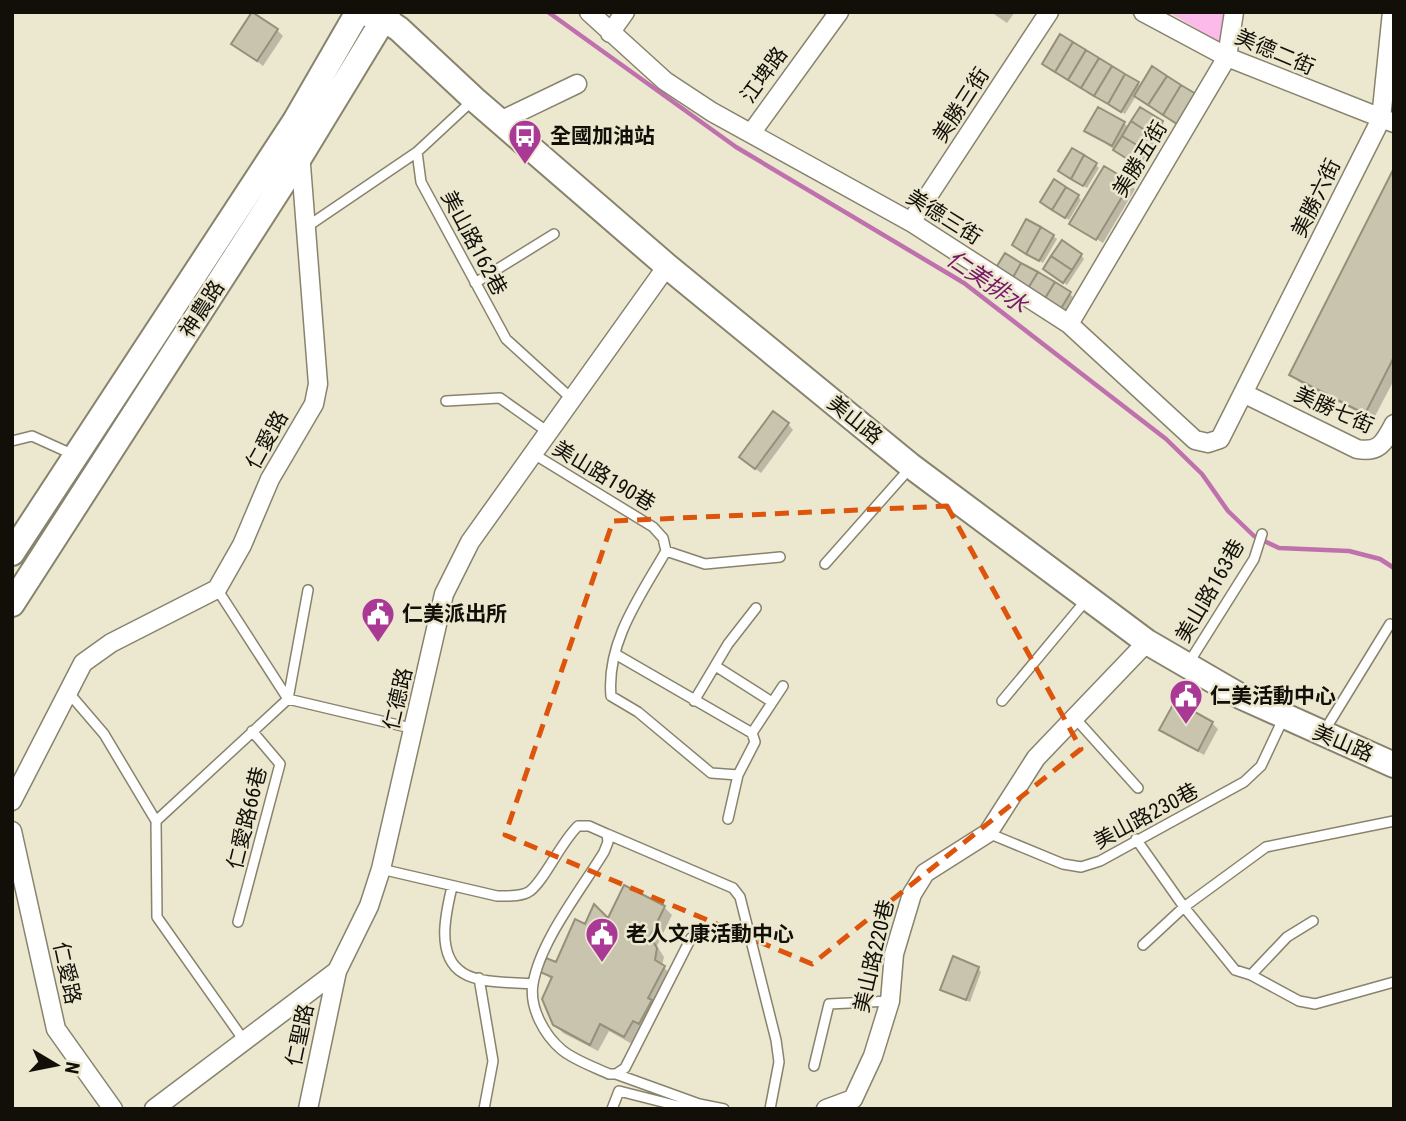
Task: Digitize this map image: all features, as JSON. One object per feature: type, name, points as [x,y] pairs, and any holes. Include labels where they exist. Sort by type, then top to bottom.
[{"type":"street","name":"美德三街","points":[[589,12],[666,81],[712,112],[911,222],[1069,324],[1195,440],[1208,443],[1220,439],[1245,394]]},
{"type":"street","points":[[610,33],[625,12]]},
{"type":"street","name":"江埤路","points":[[752,132],[839,12]]},
{"type":"street","name":"美勝三街","points":[[911,222],[1049,12]]},
{"type":"street","name":"美德二街","points":[[1143,12],[1227,57],[1387,121]]},
{"type":"street","name":"美勝五街","points":[[1069,324],[1227,57],[1234,12]]},
{"type":"street","name":"美勝六街","points":[[1245,394],[1387,121],[1392,12]]},
{"type":"street","name":"美山路","points":[[373,14],[667,266],[911,466],[1147,642],[1240,696],[1394,765]]},
{"type":"street","name":"神農路","points":[[12,553],[295,121],[373,14]]},
{"type":"street","name":"神農路","points":[[12,604],[301,155],[373,14]]},
{"type":"street","points":[[500,121],[577,84]]},
{"type":"street","name":"仁愛路","points":[[217,589],[242,545],[270,479],[314,404],[318,384],[308,226],[295,121]]},
{"type":"street","name":"仁德路","points":[[154,1109],[243,1039],[337,971],[369,906],[381,869],[444,594],[470,542],[667,266]]},
{"type":"street","name":"美勝七街","points":[[1245,394],[1357,450],[1371,452],[1383,445],[1394,424]]},
{"type":"street","points":[[12,801],[82,663],[111,643],[217,589]]},
{"type":"street","name":"美山路220巷","points":[[826,1109],[854,1104],[890,1001],[894,954],[912,894],[925,873],[988,833],[1036,758],[1147,642]]},
{"type":"street","name":"仁愛路","points":[[12,831],[56,1030],[113,1109]]},
{"type":"street","name":"仁聖路","points":[[308,1109],[337,971]]},
{"type":"lane","points":[[308,226],[417,152],[474,99]]},
{"type":"lane","name":"美山路162巷","points":[[417,152],[421,182],[506,339],[572,399]]},
{"type":"lane","points":[[475,283],[554,234]]},
{"type":"lane","points":[[446,401],[500,398],[548,432]]},
{"type":"lane","points":[[12,441],[33,436],[76,456]]},
{"type":"lane","name":"美山路190巷","points":[[532,453],[653,527],[663,538],[666,551]]},
{"type":"lane","points":[[825,564],[911,466]]},
{"type":"lane","name":"美山路163巷","points":[[1187,666],[1254,559],[1262,534]]},
{"type":"lane","points":[[738,775],[711,773],[638,712],[611,696],[610,682],[621,628],[666,551],[705,564],[780,557]]},
{"type":"lane","points":[[217,589],[288,699],[415,729]]},
{"type":"lane","points":[[156,821],[288,699],[308,590]]},
{"type":"lane","points":[[1002,701],[1088,598]]},
{"type":"lane","points":[[694,701],[717,667],[728,644],[756,608]]},
{"type":"lane","points":[[1323,734],[1390,624]]},
{"type":"lane","points":[[617,655],[752,733],[755,742],[738,775],[729,819]]},
{"type":"lane","points":[[717,667],[772,702]]},
{"type":"lane","points":[[752,733],[783,686]]},
{"type":"lane","points":[[66,690],[104,734],[156,821],[157,916],[243,1039]]},
{"type":"lane","name":"美山路230巷","points":[[988,833],[1063,864],[1081,867],[1100,861],[1244,782],[1261,766],[1284,716]]},
{"type":"lane","points":[[1074,717],[1138,788]]},
{"type":"lane","name":"仁愛路66巷","points":[[239,922],[280,764],[252,732]]},
{"type":"lane","points":[[1143,945],[1184,907],[1266,847],[1394,821]]},
{"type":"lane","points":[[381,869],[496,896],[514,896],[530,891],[566,837],[578,826],[589,826],[733,888],[740,897],[776,1040],[779,1062],[770,1109]]},
{"type":"lane","points":[[607,834],[608,842],[604,852],[549,942],[533,984],[532,1001],[544,1030],[562,1051],[609,1074],[616,1074],[699,1104],[723,1109]]},
{"type":"lane","points":[[1136,839],[1184,907],[1235,971],[1251,975],[1299,1001],[1315,1003],[1332,1001],[1394,982]]},
{"type":"lane","points":[[452,887],[444,921],[447,949],[454,965],[463,974],[479,978],[533,984]]},
{"type":"lane","points":[[1251,975],[1287,937],[1313,921]]},
{"type":"lane","points":[[616,1074],[625,1068],[691,938]]},
{"type":"lane","points":[[479,978],[493,1061],[484,1109]]},
{"type":"lane","points":[[814,1066],[829,1004],[890,1001]]},
{"type":"lane","points":[[612,1109],[619,1091],[690,1109]]},
{"type":"highlighted area","points":[[947,506],[1081,749],[812,964],[505,835],[613,521]]},
{"type":"shaded area","points":[[1169,12],[1225,12],[1221,43]]},
{"type":"building","points":[[252,12],[278,29],[257,61],[231,44]]},
{"type":"building","points":[[1060,34],[1073,42],[1055,72],[1042,64]]},
{"type":"building","points":[[1073,42],[1086,50],[1068,80],[1055,72]]},
{"type":"building","points":[[1086,50],[1099,58],[1081,88],[1068,80]]},
{"type":"building","points":[[1099,58],[1112,66],[1094,96],[1081,88]]},
{"type":"building","points":[[1112,66],[1125,74],[1108,104],[1094,96]]},
{"type":"building","points":[[1152,66],[1167,76],[1148,105],[1134,96]]},
{"type":"building","points":[[1125,74],[1139,82],[1121,112],[1108,104]]},
{"type":"building","points":[[1167,76],[1181,85],[1163,115],[1148,105]]},
{"type":"building","points":[[1181,85],[1196,94],[1177,124],[1163,115]]},
{"type":"building","points":[[1098,107],[1125,122],[1112,146],[1084,131]]},
{"type":"building","points":[[1140,107],[1163,121],[1154,136],[1131,121]]},
{"type":"building","points":[[1131,121],[1154,136],[1145,150],[1122,136]]},
{"type":"building","points":[[1122,136],[1145,150],[1137,165],[1113,150]]},
{"type":"building","points":[[1072,148],[1084,155],[1071,179],[1058,171]]},
{"type":"building","points":[[1084,155],[1097,163],[1083,186],[1071,179]]},
{"type":"building","points":[[1104,166],[1131,182],[1096,240],[1069,224]]},
{"type":"building","points":[[1394,168],[1394,357],[1365,414],[1289,375]]},
{"type":"building","points":[[1054,179],[1066,187],[1052,210],[1040,202]]},
{"type":"building","points":[[1066,187],[1079,195],[1065,218],[1052,210]]},
{"type":"building","points":[[1026,219],[1041,227],[1026,254],[1012,245]]},
{"type":"building","points":[[1041,227],[1054,235],[1039,261],[1026,254]]},
{"type":"building","points":[[1062,240],[1082,254],[1072,270],[1051,256]]},
{"type":"building","points":[[1005,253],[1021,263],[1011,281],[994,271]]},
{"type":"building","points":[[1051,256],[1072,270],[1063,283],[1043,269]]},
{"type":"building","points":[[1021,263],[1038,272],[1027,290],[1011,281]]},
{"type":"building","points":[[1038,272],[1055,282],[1044,300],[1027,290]]},
{"type":"building","points":[[1055,282],[1071,292],[1060,310],[1044,300]]},
{"type":"building","points":[[773,411],[789,423],[755,469],[739,457]]},
{"type":"building","name":"仁美活動中心","points":[[1175,701],[1213,722],[1198,751],[1159,730]]},
{"type":"building","name":"老人文康活動中心","points":[[624,885],[665,906],[650,937],[657,948],[655,960],[665,966],[648,998],[652,1000],[639,1024],[633,1021],[624,1037],[600,1024],[590,1045],[553,1025],[542,999],[552,977],[540,972],[546,958],[556,962],[575,919],[585,924],[594,904],[608,918]]},
{"type":"building","points":[[953,956],[979,967],[966,1000],[940,990]]},
{"type":"waterway","name":"仁美排水","points":[[548,12],[736,147],[964,283],[1166,439],[1202,474],[1228,511],[1254,536],[1279,548],[1349,551],[1380,559],[1394,568]]},
{"type":"place","name":"全國加油站","points":[[525,166]]},
{"type":"place","name":"仁美派出所","points":[[378,644]]},
{"type":"place","name":"仁美活動中心","points":[[1186,726]]},
{"type":"place","name":"老人文康活動中心","points":[[602,964]]}]
